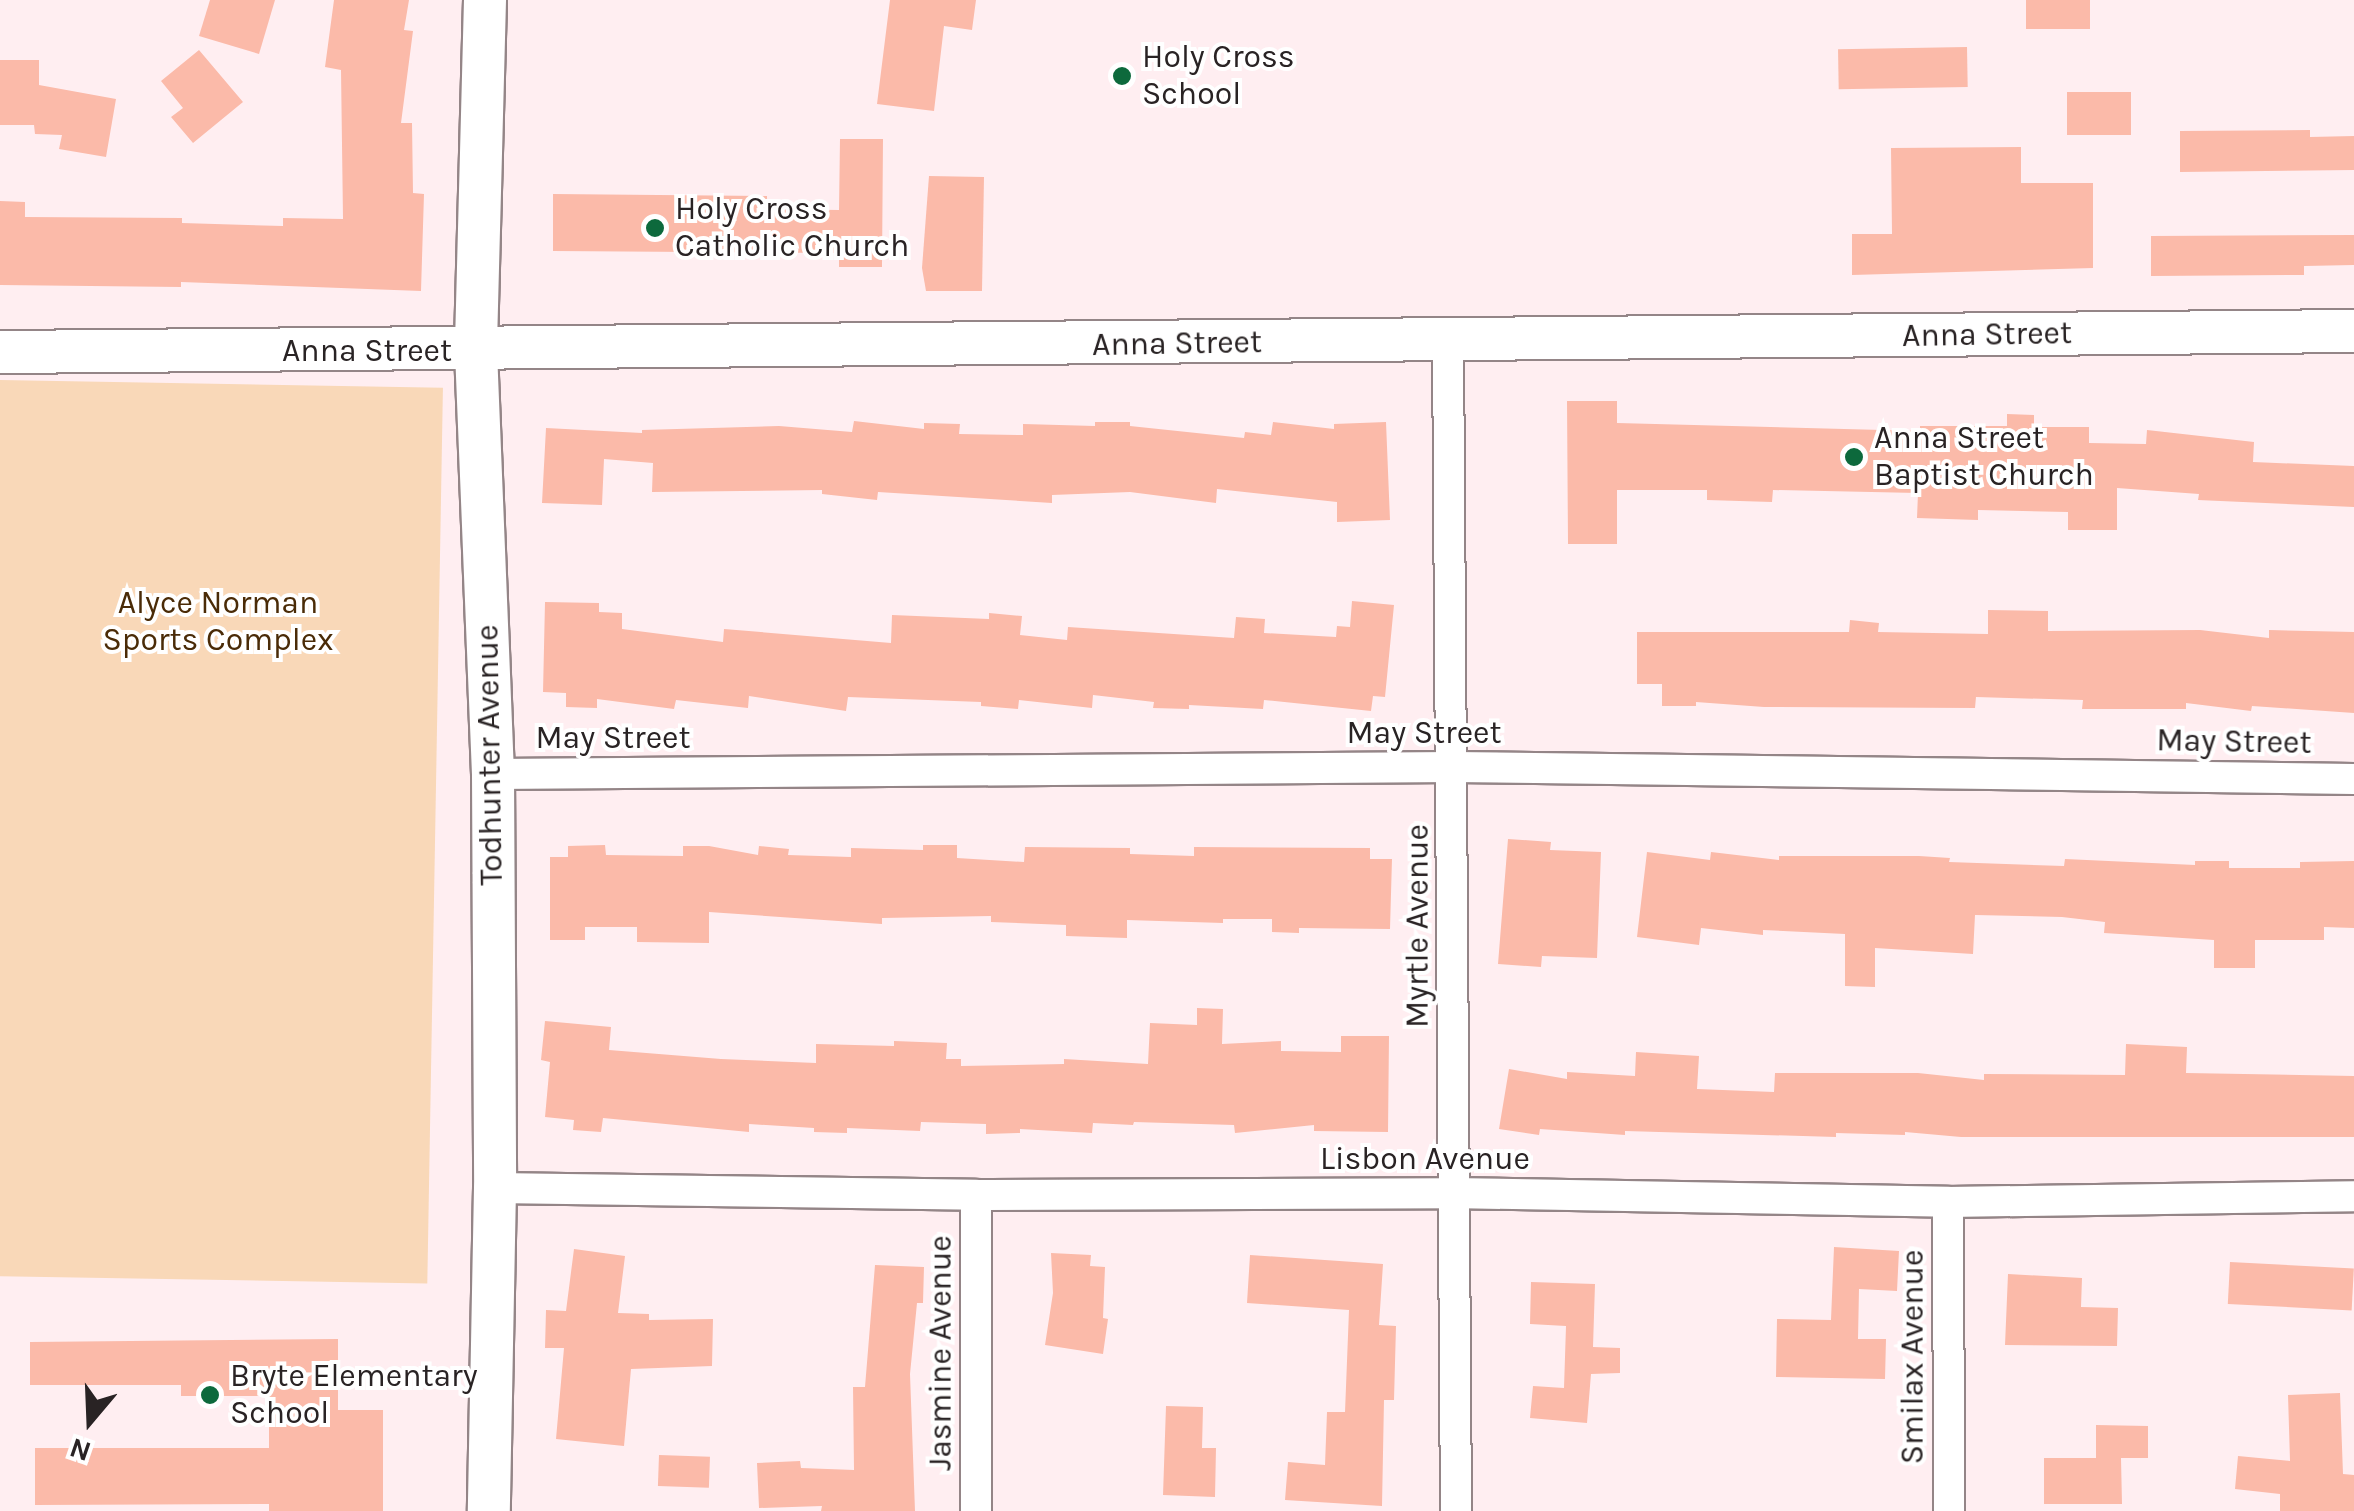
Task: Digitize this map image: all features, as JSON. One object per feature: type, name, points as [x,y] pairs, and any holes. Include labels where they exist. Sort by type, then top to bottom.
[{"type":"street","name":"Todhunter Avenue","points":[[485,0],[476,351],[493,774],[495,1188],[489,1511]]},
{"type":"street","name":"Anna Street","points":[[0,352],[476,351],[2354,331]]},
{"type":"street","name":"Myrtle Avenue","points":[[1448,341],[1454,767],[1451,1193],[1456,1511]]},
{"type":"street","name":"May Street","points":[[493,774],[1454,767],[2354,779]]},
{"type":"street","name":"Lisbon Avenue","points":[[495,1188],[976,1196],[1451,1193],[1948,1202],[2354,1196]]},
{"type":"street","name":"Jasmine Avenue","points":[[976,1196],[976,1511]]},
{"type":"street","name":"Smilax Avenue","points":[[1948,1202],[1949,1511]]},
{"type":"green space","name":"Alyce Norman Sports Complex","points":[[0,380],[443,388],[427,1284],[0,1276]]},
{"type":"building","points":[[210,0],[275,0],[259,54],[199,36]]},
{"type":"building","points":[[334,0],[409,0],[404,30],[413,31],[401,123],[412,123],[413,193],[424,194],[421,291],[181,282],[181,287],[0,285],[0,201],[25,202],[25,217],[182,218],[182,223],[283,226],[283,218],[343,219],[341,70],[325,67]]},
{"type":"building","points":[[890,0],[976,0],[972,30],[944,26],[934,111],[877,104]]},
{"type":"building","points":[[2026,0],[2090,0],[2090,29],[2026,29]]},
{"type":"building","points":[[1967,47],[1968,87],[1839,89],[1838,49]]},
{"type":"building","points":[[199,50],[243,102],[193,143],[171,117],[183,108],[161,81]]},
{"type":"building","points":[[0,60],[39,60],[39,85],[116,99],[106,157],[59,149],[62,135],[35,134],[34,125],[0,125]]},
{"type":"building","points":[[2067,92],[2131,92],[2131,135],[2067,135]]},
{"type":"building","points":[[2310,130],[2310,137],[2354,136],[2354,170],[2180,172],[2180,131]]},
{"type":"building","points":[[840,139],[883,139],[882,267],[839,267],[839,253],[553,251],[553,194],[767,196],[767,209],[839,210]]},
{"type":"building","points":[[2021,147],[2021,183],[2093,183],[2093,268],[1852,275],[1852,234],[1892,234],[1891,148]]},
{"type":"building","points":[[929,176],[984,177],[982,291],[926,291],[922,268]]},
{"type":"building","points":[[2354,235],[2354,265],[2304,266],[2304,275],[2151,276],[2151,236]]},
{"type":"building","points":[[1567,401],[1617,401],[1617,423],[1920,431],[1920,426],[2007,426],[2007,414],[2034,415],[2034,427],[2089,427],[2089,443],[2146,444],[2147,430],[2254,442],[2253,462],[2354,466],[2354,507],[2198,500],[2199,494],[2117,488],[2117,530],[2068,530],[2068,512],[1978,510],[1978,520],[1917,518],[1918,493],[1773,490],[1772,502],[1707,500],[1707,490],[1617,490],[1617,544],[1568,544]]},
{"type":"building","points":[[854,421],[924,429],[924,423],[960,424],[959,434],[1023,435],[1023,424],[1095,426],[1095,422],[1130,422],[1130,426],[1244,438],[1245,432],[1271,435],[1273,422],[1334,429],[1334,424],[1386,422],[1390,520],[1337,522],[1337,502],[1217,489],[1216,503],[1130,492],[1052,495],[1052,503],[878,492],[877,500],[822,494],[822,490],[652,492],[653,463],[604,459],[602,505],[542,503],[546,428],[642,433],[779,426],[852,432]]},
{"type":"building","points":[[1352,601],[1394,605],[1385,697],[1373,696],[1371,711],[1264,700],[1263,709],[1189,705],[1189,709],[1153,708],[1154,702],[1093,695],[1092,708],[1019,700],[1018,709],[981,706],[981,702],[848,697],[846,711],[749,696],[748,708],[676,700],[674,709],[597,699],[597,708],[566,707],[566,693],[543,692],[545,602],[599,603],[599,612],[622,613],[622,629],[723,642],[724,629],[891,643],[892,615],[989,619],[989,613],[1022,616],[1020,635],[1067,640],[1068,627],[1234,638],[1236,617],[1265,619],[1264,633],[1336,637],[1337,626],[1350,627]]},
{"type":"building","points":[[1988,610],[2048,611],[2048,631],[2200,630],[2269,638],[2269,630],[2354,632],[2354,713],[2252,706],[2251,711],[2186,703],[2186,709],[2082,709],[2083,700],[1976,697],[1975,708],[1764,707],[1696,702],[1696,706],[1662,706],[1662,684],[1637,684],[1637,632],[1849,632],[1850,620],[1879,623],[1878,632],[1988,634]]},
{"type":"building","points":[[1508,839],[1551,842],[1550,850],[1601,852],[1597,958],[1542,956],[1541,967],[1498,964]]},
{"type":"building","points":[[605,845],[606,855],[683,856],[683,846],[709,846],[758,855],[759,846],[789,849],[788,855],[851,857],[851,848],[923,850],[923,845],[957,845],[957,858],[1024,862],[1025,847],[1130,848],[1130,854],[1194,856],[1194,847],[1370,848],[1370,859],[1392,859],[1390,929],[1299,928],[1299,933],[1272,932],[1272,919],[1223,919],[1223,923],[1127,920],[1127,938],[1066,936],[1066,925],[991,922],[991,916],[882,918],[882,924],[709,912],[709,943],[637,942],[637,927],[585,927],[585,940],[550,940],[550,857],[568,857],[568,846]]},
{"type":"building","points":[[1647,852],[1710,860],[1711,852],[1779,860],[1779,856],[1919,856],[1950,858],[1949,862],[2064,866],[2065,859],[2195,865],[2195,861],[2229,861],[2229,868],[2300,868],[2300,862],[2354,861],[2354,928],[2324,927],[2324,940],[2255,940],[2255,968],[2214,968],[2214,940],[2104,933],[2105,922],[2062,917],[1975,915],[1973,954],[1875,948],[1875,987],[1845,986],[1845,934],[1763,930],[1763,935],[1701,928],[1699,945],[1637,937]]},
{"type":"building","points":[[1197,1008],[1223,1009],[1222,1044],[1281,1041],[1281,1051],[1341,1052],[1341,1036],[1389,1036],[1388,1132],[1314,1131],[1314,1125],[1235,1133],[1234,1125],[1134,1122],[1093,1123],[1092,1133],[1020,1129],[1020,1133],[986,1134],[986,1124],[921,1122],[920,1131],[847,1128],[847,1133],[814,1132],[814,1128],[749,1124],[749,1132],[603,1118],[601,1132],[573,1130],[574,1120],[545,1117],[550,1062],[541,1060],[545,1021],[611,1027],[609,1050],[721,1059],[816,1063],[816,1044],[894,1046],[894,1041],[947,1043],[946,1059],[961,1059],[961,1066],[1064,1064],[1064,1059],[1148,1064],[1150,1023],[1197,1025]]},
{"type":"building","points":[[2126,1044],[2187,1047],[2186,1073],[2354,1076],[2354,1137],[1961,1137],[1905,1132],[1836,1133],[1836,1137],[1625,1131],[1625,1135],[1540,1129],[1539,1135],[1499,1129],[1509,1069],[1567,1079],[1567,1072],[1635,1076],[1636,1052],[1699,1056],[1697,1089],[1774,1092],[1775,1073],[1918,1073],[1984,1080],[1984,1074],[2125,1075]]},
{"type":"building","points":[[1834,1247],[1899,1251],[1897,1291],[1859,1289],[1858,1339],[1886,1339],[1885,1379],[1776,1377],[1777,1319],[1831,1320]]},
{"type":"building","points":[[574,1249],[625,1256],[618,1313],[649,1314],[649,1320],[713,1319],[712,1366],[631,1369],[624,1446],[556,1439],[564,1348],[545,1348],[546,1310],[566,1311]]},
{"type":"building","points":[[1051,1253],[1091,1255],[1090,1266],[1105,1267],[1103,1318],[1108,1319],[1103,1354],[1045,1345],[1053,1293]]},
{"type":"building","points":[[1250,1255],[1383,1264],[1379,1325],[1396,1326],[1394,1400],[1384,1400],[1382,1506],[1285,1500],[1288,1462],[1325,1465],[1327,1412],[1345,1412],[1349,1310],[1247,1303]]},
{"type":"building","points":[[2230,1262],[2354,1268],[2352,1310],[2228,1304]]},
{"type":"building","points":[[875,1265],[924,1267],[923,1303],[917,1303],[910,1374],[915,1511],[821,1511],[822,1506],[759,1508],[757,1463],[800,1461],[801,1468],[854,1470],[853,1387],[865,1387]]},
{"type":"building","points":[[2008,1274],[2082,1278],[2081,1307],[2118,1308],[2117,1346],[2005,1345]]},
{"type":"building","points":[[1531,1282],[1595,1284],[1593,1347],[1620,1348],[1620,1373],[1591,1374],[1587,1423],[1530,1418],[1533,1386],[1564,1388],[1566,1326],[1530,1324]]},
{"type":"building","points":[[338,1339],[338,1410],[383,1410],[383,1511],[269,1511],[269,1504],[35,1505],[35,1448],[269,1448],[269,1396],[181,1396],[181,1385],[30,1385],[30,1342]]},
{"type":"building","points":[[2340,1393],[2343,1474],[2354,1475],[2354,1511],[2280,1511],[2280,1494],[2235,1489],[2238,1456],[2290,1461],[2288,1395]]},
{"type":"building","points":[[1166,1406],[1203,1407],[1202,1448],[1216,1448],[1215,1497],[1163,1495]]},
{"type":"building","points":[[2096,1425],[2148,1426],[2148,1458],[2121,1458],[2122,1504],[2044,1504],[2044,1458],[2096,1458]]},
{"type":"building","points":[[659,1455],[710,1457],[709,1488],[658,1486]]},
{"type":"place","name":"Holy Cross School","points":[[1122,76]]},
{"type":"place","name":"Holy Cross Catholic Church","points":[[655,228]]},
{"type":"place","name":"Anna Street Baptist Church","points":[[1854,457]]},
{"type":"place","name":"Bryte Elementary School","points":[[210,1395]]}]
